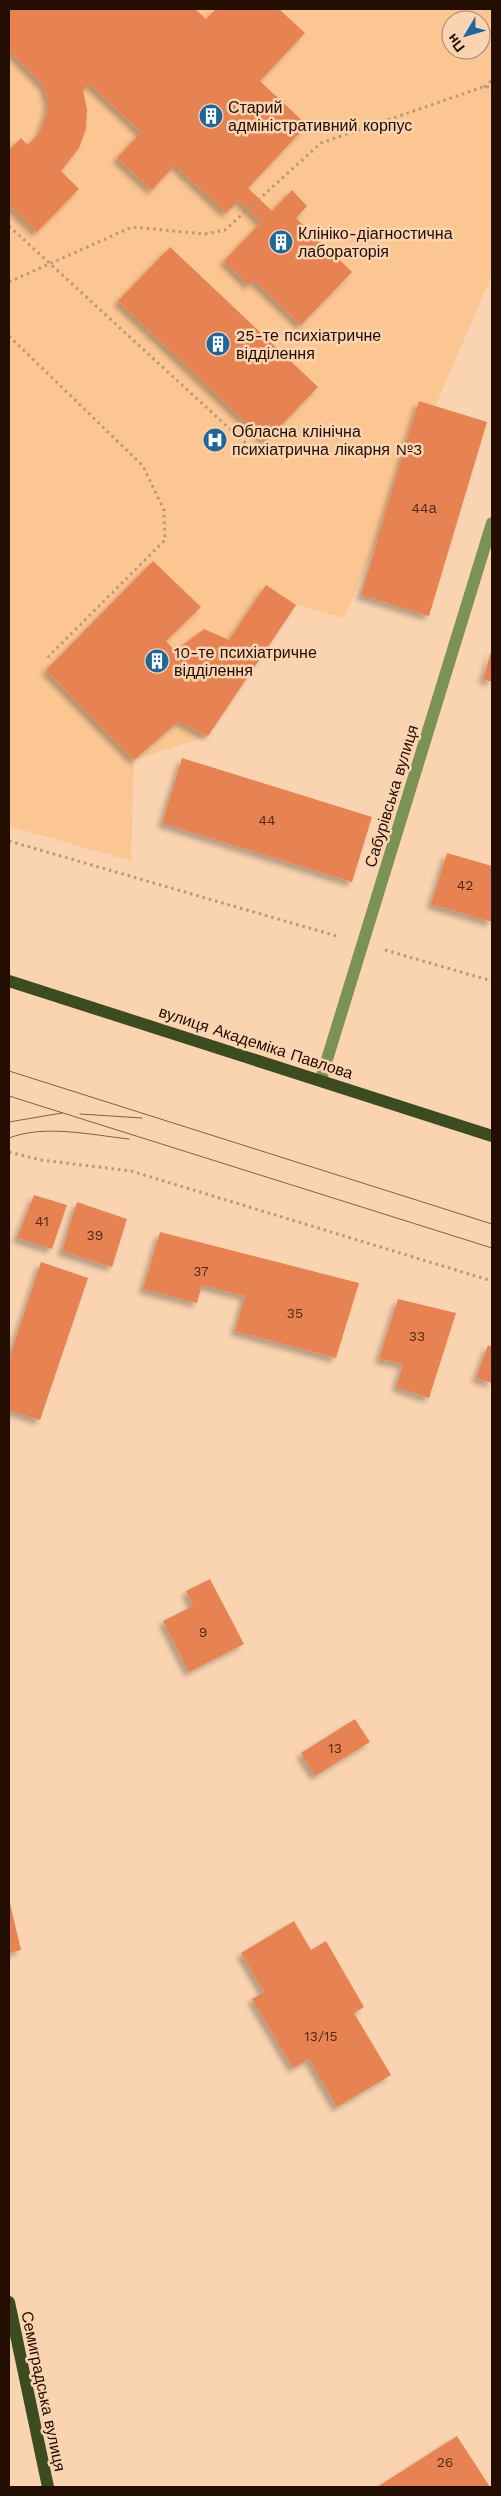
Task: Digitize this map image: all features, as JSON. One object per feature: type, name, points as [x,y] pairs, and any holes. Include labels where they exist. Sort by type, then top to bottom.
[{"type":"main road","name":"вулиця Академіка Павлова","points":[[9,981],[321,1079],[492,1136]]},
{"type":"main road","name":"Семиградська вулиця","points":[[9,2302],[48,2487]]},
{"type":"street","name":"Сабурівська вулиця","points":[[321,1079],[492,523]]},
{"type":"path","points":[[9,282],[132,227],[205,234],[225,230],[321,143],[483,87],[492,80]]},
{"type":"path","points":[[483,87],[492,87]]},
{"type":"path","points":[[9,226],[255,452]]},
{"type":"path","points":[[9,336],[143,466],[164,510],[165,540],[46,659]]},
{"type":"path","points":[[9,841],[492,980]]},
{"type":"path","points":[[9,1152],[41,1160],[131,1170],[492,1281]]},
{"type":"shaded area","name":"Обласна клінічна психіатрична лікарня №3","points":[[9,9],[492,9],[492,275],[344,618],[296,605],[208,736],[134,760],[131,861],[9,826]]},
{"type":"building","name":"Старий адміністративний корпус","points":[[9,9],[195,9],[206,19],[216,9],[279,9],[305,33],[260,81],[307,125],[248,188],[272,211],[292,190],[307,206],[296,218],[352,272],[301,325],[254,280],[249,285],[224,261],[261,222],[239,200],[226,213],[175,165],[152,190],[117,158],[141,132],[90,84],[83,90],[87,110],[86,129],[79,148],[61,171],[79,189],[37,232],[9,205],[9,150],[21,138],[28,145],[40,132],[48,110],[48,99],[44,86],[9,50]]},
{"type":"building","name":"25-те психіатричне відділення","points":[[170,247],[318,387],[266,441],[118,301]]},
{"type":"building","points":[[419,401],[487,422],[429,616],[361,595]]},
{"type":"building","name":"10-те психіатричне відділення","points":[[153,561],[201,607],[166,641],[175,651],[204,629],[229,640],[266,585],[296,605],[208,736],[179,721],[134,760],[46,670]]},
{"type":"building","points":[[492,648],[492,682],[483,679]]},
{"type":"building","points":[[182,758],[372,817],[352,882],[162,823]]},
{"type":"building","points":[[447,853],[492,866],[492,922],[431,904]]},
{"type":"building","points":[[34,1195],[67,1205],[52,1249],[17,1238]]},
{"type":"building","points":[[77,1202],[127,1219],[112,1267],[62,1251]]},
{"type":"building","points":[[160,1232],[359,1283],[336,1358],[235,1331],[245,1296],[202,1285],[197,1303],[143,1289]]},
{"type":"building","points":[[41,1262],[88,1278],[40,1420],[9,1410],[9,1359]]},
{"type":"building","points":[[398,1299],[456,1313],[429,1398],[396,1387],[403,1364],[379,1359]]},
{"type":"building","points":[[488,1345],[492,1347],[492,1383],[476,1378]]},
{"type":"building","points":[[210,1579],[244,1644],[189,1672],[163,1621],[193,1606],[186,1591]]},
{"type":"building","points":[[355,1719],[370,1742],[315,1776],[301,1753]]},
{"type":"building","points":[[9,1899],[21,1950],[9,1953]]},
{"type":"building","points":[[294,1921],[311,1950],[326,1941],[364,2007],[354,2013],[391,2075],[337,2107],[309,2059],[293,2068],[252,1999],[264,1992],[241,1953]]},
{"type":"building","points":[[457,2436],[490,2487],[377,2487]]},
{"type":"tram line","points":[[9,1071],[492,1224]]},
{"type":"tram line","points":[[9,1096],[492,1248]]},
{"type":"tram line","points":[[9,1122],[62,1113]]},
{"type":"tram line","points":[[80,1114],[142,1118]]},
{"type":"tram line","points":[[9,1138],[23,1134],[53,1131],[129,1139]]},
{"type":"place","name":"Старий адміністративний корпус","points":[[211,116]]},
{"type":"place","name":"Клініко-діагностична лабораторія","points":[[281,242]]},
{"type":"place","name":"25-те психіатричне відділення","points":[[218,344]]},
{"type":"place","name":"Обласна клінічна психіатрична лікарня №3","points":[[215,440]]},
{"type":"place","name":"10-те психіатричне відділення","points":[[157,661]]}]
